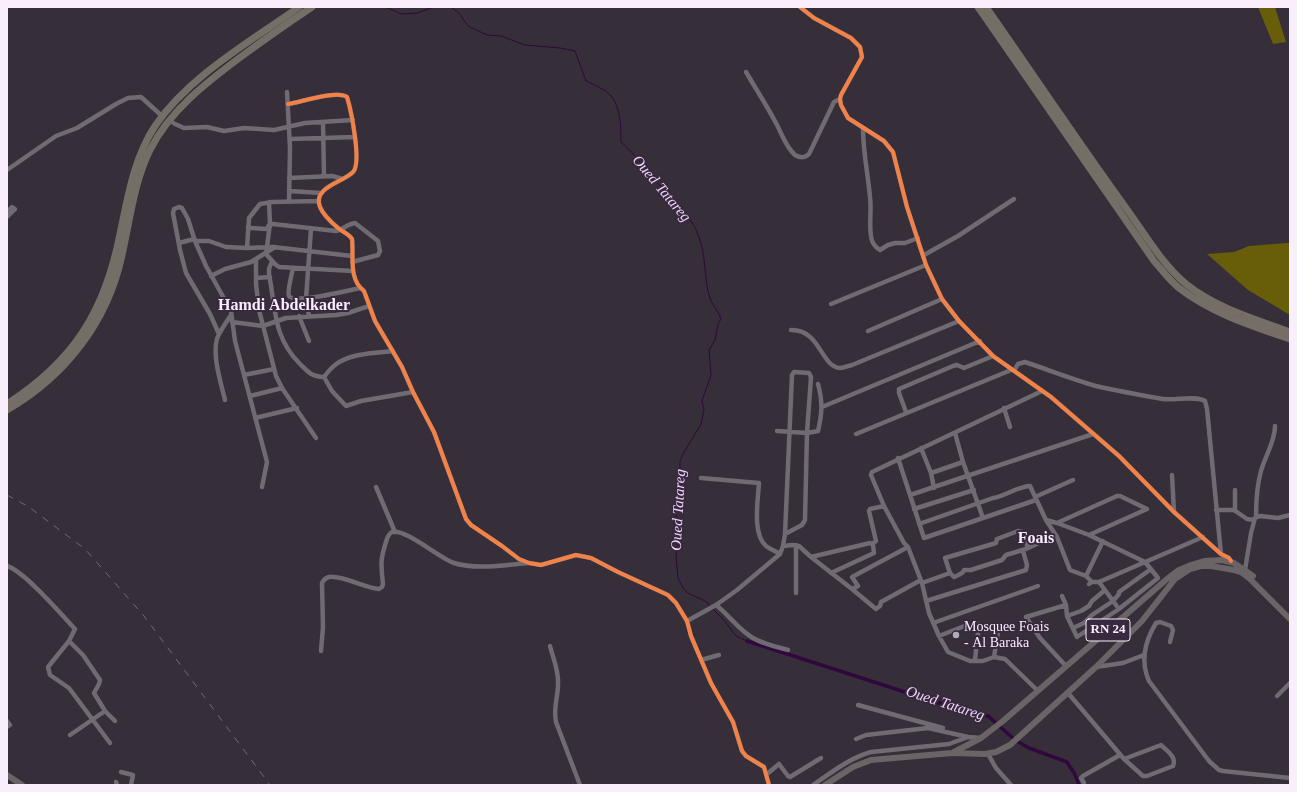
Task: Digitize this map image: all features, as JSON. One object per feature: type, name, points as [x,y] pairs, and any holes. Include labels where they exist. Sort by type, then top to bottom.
[{"type":"highway","points":[[7,410],[28,398],[52,378],[75,353],[93,329],[105,306],[118,272],[136,189],[141,174],[150,150],[176,101],[204,74],[299,7]]},
{"type":"highway","points":[[7,404],[29,389],[66,355],[86,329],[106,288],[115,261],[133,173],[145,143],[166,118],[209,81],[312,7]]},
{"type":"highway","points":[[978,7],[1154,261],[1179,288],[1208,306],[1245,323],[1290,339]]},
{"type":"highway","points":[[986,7],[1096,166],[1158,253],[1173,271],[1186,283],[1209,299],[1244,315],[1290,332]]},
{"type":"main road","name":"RN 24","points":[[952,752],[981,738],[1003,721],[1173,574],[1184,567],[1221,557],[1231,561],[1245,570],[1290,614]]},
{"type":"main road","points":[[1221,557],[1221,567]]},
{"type":"main road","points":[[1229,568],[1231,561]]},
{"type":"main road","name":"RN 24","points":[[825,785],[853,767],[870,760],[952,752],[988,754],[1010,744],[1096,667],[1142,621],[1179,576],[1190,569],[1201,566],[1229,568],[1238,571],[1247,577],[1290,619]]},
{"type":"main road","points":[[7,775],[22,785]]},
{"type":"street","points":[[746,72],[785,143],[799,157],[804,157],[809,154],[834,102],[840,99],[862,57],[860,47],[851,38],[814,18],[800,7]]},
{"type":"street","points":[[286,92],[290,126],[289,202]]},
{"type":"street","points":[[288,104],[326,96],[344,95],[348,100],[353,120],[356,167],[353,172],[321,193],[319,201],[320,207],[338,229],[350,236],[352,239],[353,271],[360,288],[364,291],[375,320],[393,351],[434,432],[466,519],[471,525],[502,546],[519,560],[541,565],[576,555],[591,558],[668,595],[676,603],[687,621],[691,636],[711,683],[733,722],[742,751],[746,756],[762,765],[767,774],[769,785]]},
{"type":"street","points":[[7,170],[56,136],[82,125],[128,98],[141,97],[166,118],[184,128],[207,128],[224,131],[244,128],[274,130],[305,123],[353,120]]},
{"type":"street","points":[[840,99],[846,115],[852,122],[884,141],[893,152],[907,207],[924,255],[926,265],[942,299],[959,322],[980,341],[993,356],[1051,397],[1119,456],[1174,512],[1203,537],[1221,557]]},
{"type":"street","points":[[323,122],[324,176]]},
{"type":"street","points":[[863,129],[864,152],[870,197],[870,224],[873,243],[876,248],[880,250],[888,245],[905,243],[918,238]]},
{"type":"street","points":[[290,139],[355,137]]},
{"type":"street","points":[[289,178],[334,176],[343,179]]},
{"type":"street","points":[[289,191],[321,193]]},
{"type":"street","points":[[924,255],[958,236],[1014,199]]},
{"type":"street","points":[[247,248],[250,215],[263,203],[319,201]]},
{"type":"street","points":[[269,202],[269,226],[266,254],[272,262],[279,267],[353,271]]},
{"type":"street","points":[[219,334],[210,314],[187,276],[178,243],[173,212],[174,209],[179,207],[182,208],[188,218],[195,240],[231,315],[235,341],[267,462],[262,487]]},
{"type":"street","points":[[7,212],[12,208],[15,209],[7,217]]},
{"type":"street","points":[[248,227],[264,229],[268,229],[269,226],[338,229],[354,223],[379,243],[380,255],[352,262]]},
{"type":"street","points":[[309,316],[306,299],[311,229]]},
{"type":"street","points":[[178,243],[195,240],[209,241],[226,247],[267,247],[352,256]]},
{"type":"street","points":[[211,276],[225,268],[256,260],[275,248]]},
{"type":"street","points":[[256,260],[258,298],[263,326],[274,369],[282,388],[316,438]]},
{"type":"street","points":[[272,262],[269,268],[270,277],[276,320],[283,343],[292,356],[308,372],[314,376],[324,377]]},
{"type":"street","points":[[831,304],[926,265]]},
{"type":"street","points":[[293,268],[289,295],[292,298],[306,299],[360,288]]},
{"type":"street","points":[[256,278],[270,277]]},
{"type":"street","points":[[868,331],[942,299]]},
{"type":"street","points":[[232,322],[263,326],[276,320],[286,318],[348,313],[369,306]]},
{"type":"street","points":[[225,400],[217,358],[217,343],[219,334],[231,315]]},
{"type":"street","points":[[300,316],[309,341]]},
{"type":"street","points":[[791,330],[804,332],[818,346],[830,364],[840,368],[852,365],[959,322]]},
{"type":"street","points":[[804,332],[810,328]]},
{"type":"street","points":[[822,407],[980,341]]},
{"type":"street","points":[[324,377],[335,364],[350,358],[363,354],[393,351]]},
{"type":"street","points":[[906,412],[899,389],[957,365],[964,368],[993,356]]},
{"type":"street","points":[[856,434],[906,412],[1013,370],[1018,364],[1025,362],[1095,386],[1118,391],[1164,399],[1180,398],[1204,400],[1207,409],[1221,557]]},
{"type":"street","points":[[244,375],[274,369]]},
{"type":"street","points":[[687,621],[716,605],[742,586],[780,554],[785,534],[792,375],[794,372],[809,373],[811,377],[807,433],[805,520],[802,525],[785,534]]},
{"type":"street","points":[[324,377],[332,391],[346,406],[361,401],[413,392]]},
{"type":"street","points":[[777,431],[807,433],[818,431],[821,424],[822,407],[821,394],[818,384]]},
{"type":"street","points":[[250,396],[282,388]]},
{"type":"street","points":[[1038,690],[1005,658],[994,657],[983,661],[964,659],[948,652],[933,623],[921,581],[908,547],[904,543],[884,506],[871,475],[872,472],[898,458],[955,433],[1004,408],[1042,391]]},
{"type":"street","points":[[256,418],[297,408]]},
{"type":"street","points":[[1004,408],[1010,427]]},
{"type":"street","points":[[1245,570],[1255,519],[1261,470],[1274,438],[1274,426]]},
{"type":"street","points":[[955,433],[963,462],[983,518]]},
{"type":"street","points":[[910,495],[1093,434]]},
{"type":"street","points":[[921,448],[931,473],[934,488]]},
{"type":"street","points":[[898,458],[918,524],[924,538],[1036,499],[1073,480]]},
{"type":"street","points":[[931,473],[963,462]]},
{"type":"street","points":[[1172,475],[1174,512]]},
{"type":"street","points":[[701,478],[759,483],[757,525],[759,537],[766,546],[780,554]]},
{"type":"street","points":[[918,524],[993,498],[1001,497],[1009,491],[1028,486],[1031,487],[1046,520],[1056,535],[1070,570],[1086,576],[1090,583],[1099,582],[1203,537]]},
{"type":"street","points":[[376,487],[395,532]]},
{"type":"street","points":[[914,509],[974,490]]},
{"type":"street","points":[[1235,490],[1236,511]]},
{"type":"street","points":[[1057,523],[1117,496],[1120,496],[1146,509],[1089,535]]},
{"type":"street","points":[[811,557],[872,544],[876,541],[869,511],[870,509],[884,506]]},
{"type":"street","points":[[1216,510],[1236,511],[1246,519],[1255,519],[1265,516],[1278,518],[1290,515]]},
{"type":"street","points":[[1046,520],[1089,535],[1145,562],[1158,578],[1119,609],[1077,638],[1062,596]]},
{"type":"street","points":[[1028,548],[1022,532],[1018,531],[997,540],[996,543],[945,558],[950,573],[954,577],[961,574],[964,570],[971,570],[1002,560],[1006,556],[1023,551],[1056,535]]},
{"type":"street","points":[[321,651],[323,627],[322,583],[329,577],[379,589],[382,587],[384,584],[380,564],[383,551],[388,535],[395,532],[402,533],[428,550],[454,563],[472,566],[529,563]]},
{"type":"street","points":[[1086,576],[1103,541]]},
{"type":"street","points":[[831,573],[874,553],[872,544]]},
{"type":"street","points":[[796,545],[796,593]]},
{"type":"street","points":[[783,546],[799,546],[876,609],[880,606],[881,602],[921,581],[950,573]]},
{"type":"street","points":[[852,589],[858,586],[852,577],[908,547]]},
{"type":"street","points":[[926,601],[1026,570],[1027,565],[1023,551]]},
{"type":"street","points":[[7,566],[12,567],[27,579],[75,628],[69,641],[48,667],[50,675],[69,688],[110,743]]},
{"type":"street","points":[[1073,628],[1084,623],[1092,615],[1113,601],[1119,592],[1151,569]]},
{"type":"street","points":[[1099,582],[1119,609]]},
{"type":"street","points":[[933,623],[1038,586]]},
{"type":"street","points":[[1068,616],[1076,614],[1085,608],[1105,590]]},
{"type":"street","points":[[716,605],[742,630],[754,639],[788,650]]},
{"type":"street","points":[[1066,605],[1026,617],[1040,638],[1066,666]]},
{"type":"street","points":[[1170,642],[1172,627],[1170,625],[1157,622],[1144,655],[1144,667],[1149,681],[1209,761],[1219,770],[1223,771],[1290,778]]},
{"type":"street","points":[[975,660],[979,624]]},
{"type":"street","points":[[939,636],[966,625]]},
{"type":"street","points":[[994,657],[998,632]]},
{"type":"street","points":[[69,641],[83,655],[100,680],[94,693],[105,711],[115,721]]},
{"type":"street","points":[[550,646],[557,671],[558,684],[554,712],[556,722],[580,785]]},
{"type":"street","points":[[702,660],[719,655]]},
{"type":"street","points":[[1096,667],[1123,663],[1144,655]]},
{"type":"street","points":[[1277,696],[1290,683]]},
{"type":"street","points":[[1068,693],[1120,755],[1124,759],[1143,776],[1147,776],[1173,766],[1175,762],[1161,745],[1124,759]]},
{"type":"street","points":[[858,705],[951,730],[961,736]]},
{"type":"street","points":[[70,735],[105,711]]},
{"type":"street","points":[[7,721],[10,725],[7,727]]},
{"type":"street","points":[[856,739],[866,735],[928,728],[961,736],[981,738]]},
{"type":"street","points":[[813,785],[860,755],[871,752],[949,744],[968,737]]},
{"type":"street","points":[[988,754],[996,768],[1010,785]]},
{"type":"street","points":[[1084,783],[1082,778],[1083,776],[1120,755]]},
{"type":"street","points":[[767,774],[779,764],[790,777],[821,758]]},
{"type":"street","points":[[121,772],[133,774],[131,785]]},
{"type":"shaded area","points":[[1258,7],[1275,7],[1286,42],[1273,44]]},
{"type":"shaded area","points":[[1290,243],[1290,315],[1248,290],[1207,254],[1234,252],[1249,246]]},
{"type":"waterway","name":"Oued Tatareg","points":[[386,7],[401,14],[418,13],[433,7]]},
{"type":"waterway","name":"Oued Tatareg","points":[[451,7],[459,13],[468,26],[487,35],[501,36],[525,45],[575,51],[586,81],[606,91],[617,106],[620,118],[621,142],[632,152],[655,181],[692,222],[696,229],[703,251],[709,295],[721,319],[718,324],[715,340],[709,350],[711,375],[702,401],[704,410],[701,424],[680,461],[680,486],[676,515],[678,541],[676,556],[678,578],[683,588],[688,593],[707,602],[710,607]]},
{"type":"waterway","name":"Oued Tatareg","points":[[713,609],[736,636],[747,641]]},
{"type":"waterway","name":"Oued Tatareg","points":[[747,641],[970,713],[988,716],[1015,740],[1029,748],[1067,762],[1079,785]]},
{"type":"railway","points":[[7,495],[29,507],[85,549],[144,616],[270,785]]},
{"type":"railway","points":[[1224,785],[1255,785]]},
{"type":"cycle path","points":[[800,7],[814,18],[851,38],[860,47],[862,57],[841,95],[841,105],[848,118],[884,141],[893,152],[907,207],[926,265],[942,299],[959,321],[993,356],[1051,397],[1119,456],[1174,512],[1221,554],[1229,558],[1231,561]]},
{"type":"cycle path","points":[[288,104],[335,95],[347,97],[355,136],[355,167],[349,176],[330,186],[321,194],[319,200],[320,207],[330,221],[352,239],[353,267],[356,280],[364,291],[375,321],[402,367],[434,432],[466,519],[471,525],[519,559],[529,563],[541,565],[576,555],[591,558],[668,595],[676,603],[687,621],[691,636],[711,683],[733,722],[742,751],[746,756],[764,767],[769,785]]},
{"type":"place","name":"Mosquee Foais - Al Baraka","points":[[956,635]]},
{"type":"district","name":"Hamdi Abdelkader","points":[[284,306]]},
{"type":"district","name":"Foais","points":[[1036,539]]}]
